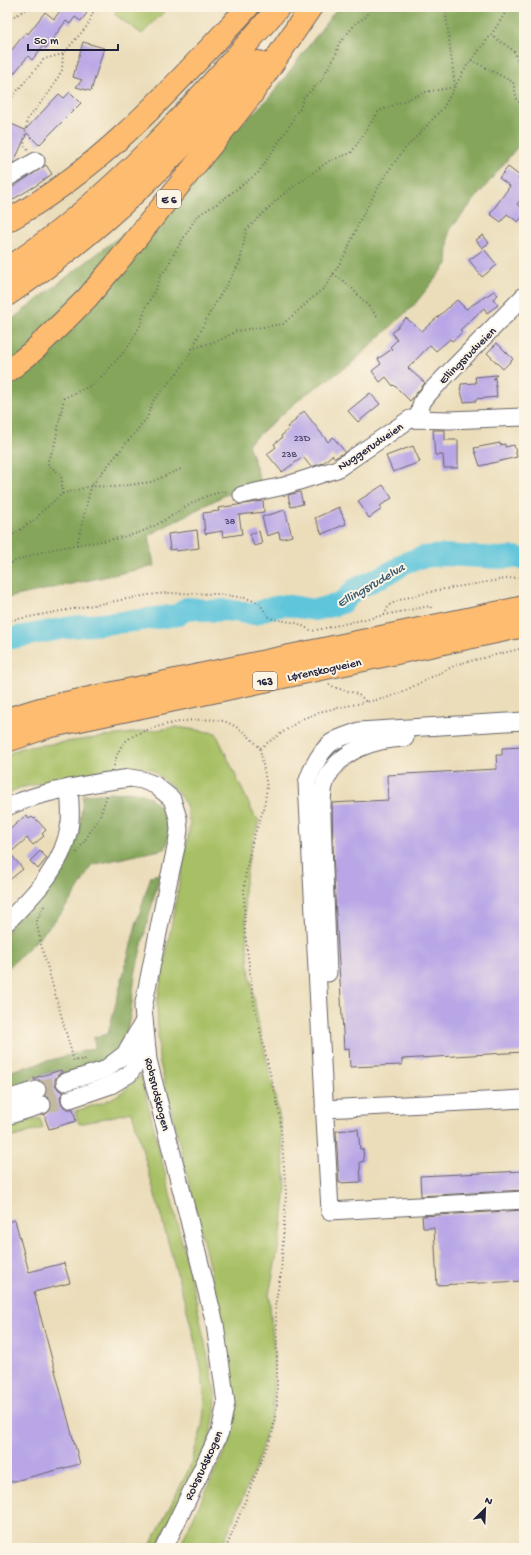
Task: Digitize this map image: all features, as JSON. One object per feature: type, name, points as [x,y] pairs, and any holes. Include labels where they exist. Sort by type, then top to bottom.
[{"type":"highway","points":[[7,221],[36,204],[66,183],[109,149],[169,92],[248,7]]},
{"type":"highway","points":[[7,269],[51,237],[89,206],[125,173],[186,112],[279,7]]},
{"type":"highway","name":"E 6","points":[[7,295],[65,254],[140,189],[200,129],[306,7]]},
{"type":"highway","name":"E 6","points":[[7,372],[33,351],[61,324],[87,298],[115,265],[250,97],[311,7]]},
{"type":"highway","name":"Lørenskogveien","points":[[7,719],[61,704],[524,607]]},
{"type":"highway","name":"Lørenskogveien","points":[[7,740],[47,727],[524,626]]},
{"type":"street","points":[[7,178],[36,161]]},
{"type":"street","name":"Ellingsrudveien","points":[[418,419],[422,402],[430,392],[524,296]]},
{"type":"street","name":"Nuggerudveien","points":[[242,495],[284,486],[337,469],[410,419],[450,420],[524,417]]},
{"type":"street","points":[[329,1109],[308,818],[307,783],[310,772],[319,756],[334,740],[360,731],[524,721]]},
{"type":"street","points":[[524,732],[397,738],[365,745],[339,760],[326,780],[322,796],[330,1211],[524,1200]]},
{"type":"street","name":"Robsrudskogen","points":[[7,807],[31,798],[69,788],[130,778],[142,780],[155,785],[172,799],[178,818],[179,830],[143,1008],[144,1021],[148,1060],[186,1204],[214,1324],[226,1403],[220,1432],[164,1548]]},
{"type":"street","points":[[7,922],[36,893],[53,880],[68,832],[71,811],[69,788]]},
{"type":"street","points":[[65,1082],[104,1070],[125,1054],[144,1021]]},
{"type":"street","points":[[70,1099],[112,1086],[129,1074],[147,1049]]},
{"type":"street","points":[[7,1098],[40,1098],[7,1116]]},
{"type":"street","points":[[329,1109],[524,1099]]},
{"type":"path","points":[[7,20],[31,7]]},
{"type":"path","points":[[7,103],[44,59],[63,54],[88,25],[95,7]]},
{"type":"path","points":[[62,494],[62,478],[60,474],[48,465],[48,459],[54,448],[64,398],[92,385],[107,371],[129,346],[141,324],[145,308],[158,284],[160,276],[167,268],[172,256],[198,216],[258,173],[292,122],[295,114],[300,109],[304,97],[320,82],[337,52],[338,45],[356,24],[366,17],[371,7]]},
{"type":"path","points":[[445,7],[455,87]]},
{"type":"path","points":[[192,349],[222,339],[236,330],[283,324],[326,286],[346,253],[361,218],[384,176],[403,151],[443,108],[471,60],[491,35],[508,7]]},
{"type":"path","points":[[491,35],[514,50],[524,72]]},
{"type":"path","points":[[36,161],[24,145],[26,120],[51,90],[62,70],[63,54]]},
{"type":"path","points":[[471,60],[513,82],[517,100],[524,107]]},
{"type":"path","points":[[77,545],[91,486],[147,418],[153,401],[182,367],[208,316],[240,262],[246,230],[282,195],[329,161],[351,153],[379,112],[426,92],[455,87]]},
{"type":"path","points":[[333,274],[350,286],[379,318]]},
{"type":"path","points":[[7,539],[37,518],[41,512],[62,494],[91,486],[114,487],[151,482],[183,468]]},
{"type":"path","points":[[7,564],[39,553],[127,536],[143,531],[163,522],[195,501],[214,493],[233,490],[242,495]]},
{"type":"path","points":[[384,615],[389,605],[409,597],[438,590],[524,576]]},
{"type":"path","points":[[7,622],[148,595],[217,594],[246,598],[259,603],[265,613],[273,619],[297,623],[312,631],[430,606],[431,608]]},
{"type":"path","points":[[327,683],[336,688],[355,692],[366,702],[378,700],[398,694],[458,664],[517,648],[524,648]]},
{"type":"path","points":[[226,1548],[272,1435],[278,1399],[277,1330],[275,1306],[281,1273],[286,1193],[280,1116],[254,1004],[244,933],[244,891],[246,871],[253,839],[264,808],[267,787],[260,748]]},
{"type":"path","points":[[41,944],[74,1061],[96,1058],[104,1070]]},
{"type":"green space","points":[[120,7],[169,7],[142,34],[114,14]]},
{"type":"green space","points":[[338,7],[524,7],[524,139],[449,231],[447,264],[414,305],[351,364],[303,396],[248,444],[261,482],[223,496],[149,535],[154,566],[7,598],[7,323],[141,220],[270,97]]},
{"type":"green space","points":[[177,727],[216,733],[254,815],[259,820],[250,851],[244,891],[249,969],[259,1026],[280,1118],[286,1187],[281,1234],[269,1295],[274,1352],[273,1410],[255,1469],[221,1548],[179,1548],[231,1438],[235,1415],[222,1319],[159,1059],[157,1003],[190,825],[186,805],[175,789],[151,769],[122,766],[19,788],[7,794],[7,755],[21,748]]},
{"type":"green space","points":[[128,792],[145,795],[153,800],[163,812],[168,827],[168,842],[165,849],[91,865],[83,881],[64,909],[43,933],[7,969],[7,922],[60,869],[79,833],[83,795]]},
{"type":"green space","points":[[160,874],[137,966],[131,1012],[125,1035],[120,1045],[108,1059],[95,1065],[81,1070],[60,1074],[58,1070],[32,1078],[31,1083],[7,1091],[7,1072],[95,1048],[94,1037],[108,1034],[137,921],[151,876]]},
{"type":"green space","points":[[141,1075],[196,1300],[216,1396],[215,1414],[208,1445],[156,1548],[149,1548],[189,1469],[202,1427],[205,1401],[201,1368],[187,1310],[132,1112],[79,1124],[75,1111],[111,1099],[126,1089]]},
{"type":"green space","points":[[40,1118],[43,1128],[7,1139],[7,1127]]},
{"type":"building","points":[[63,7],[83,7],[82,9],[87,13],[81,21],[75,17],[70,24],[66,21],[46,48],[43,46],[32,60],[28,56],[7,82],[7,56],[26,32],[28,34],[45,12],[54,19]]},
{"type":"building","points":[[83,42],[104,48],[91,91],[76,87],[82,80],[73,77]]},
{"type":"building","points":[[70,92],[81,103],[39,145],[27,133],[14,162],[7,166],[7,122],[25,130],[59,94],[64,98]]},
{"type":"building","points":[[46,165],[52,174],[7,203],[7,191]]},
{"type":"building","points":[[508,167],[520,176],[518,179],[524,184],[524,195],[517,204],[524,210],[524,215],[518,222],[507,214],[501,222],[490,214],[510,186],[499,178]]},
{"type":"building","points":[[483,235],[489,243],[482,248],[476,240]]},
{"type":"building","points":[[484,249],[497,265],[482,277],[469,260]]},
{"type":"building","points":[[494,291],[498,295],[493,299],[498,305],[487,313],[484,308],[460,330],[462,332],[457,337],[452,341],[450,339],[436,351],[430,345],[408,368],[425,383],[410,401],[394,385],[393,386],[386,377],[380,382],[372,371],[381,364],[378,359],[392,349],[390,347],[397,340],[392,333],[406,318],[422,331],[457,300],[466,309]]},
{"type":"building","points":[[497,343],[513,359],[503,369],[487,353]]},
{"type":"building","points":[[497,375],[493,379],[495,378],[497,397],[464,402],[460,388],[461,384],[476,383],[475,377]]},
{"type":"building","points":[[370,393],[380,404],[358,422],[348,411]]},
{"type":"building","points":[[304,411],[328,442],[333,437],[345,452],[335,458],[332,455],[323,463],[311,467],[303,457],[282,472],[267,454],[276,447],[274,444],[282,438],[281,436],[289,429],[287,427]]},
{"type":"building","points":[[433,430],[445,430],[445,440],[458,440],[458,468],[444,468],[443,455],[435,455]]},
{"type":"building","points":[[500,443],[500,445],[505,444],[505,447],[514,445],[517,457],[480,466],[474,448]]},
{"type":"building","points":[[413,446],[420,462],[393,472],[386,456]]},
{"type":"building","points":[[383,485],[392,498],[380,506],[382,509],[369,518],[358,501]]},
{"type":"building","points":[[300,492],[303,504],[291,507],[288,495]]},
{"type":"building","points":[[263,501],[264,512],[239,515],[242,534],[223,537],[222,531],[205,534],[203,513],[219,511],[218,508]]},
{"type":"building","points":[[339,507],[346,524],[322,534],[315,518]]},
{"type":"building","points":[[285,510],[292,536],[280,539],[279,532],[267,536],[262,517]]},
{"type":"building","points":[[197,530],[199,548],[176,551],[176,549],[170,550],[168,534]]},
{"type":"building","points":[[259,531],[262,544],[254,546],[250,534]]},
{"type":"building","points":[[524,747],[524,1052],[402,1059],[402,1065],[350,1067],[349,1048],[344,1049],[334,881],[332,803],[388,800],[387,775],[497,769],[496,755],[502,755],[502,748]]},
{"type":"building","points":[[26,815],[29,819],[32,817],[34,819],[35,818],[46,830],[42,834],[44,836],[33,845],[27,838],[10,853],[23,869],[7,882],[7,832]]},
{"type":"building","points":[[40,851],[47,858],[38,869],[30,861]]},
{"type":"building","points":[[61,1070],[62,1072],[55,1079],[55,1085],[63,1092],[60,1097],[61,1103],[68,1109],[73,1109],[76,1121],[49,1129],[44,1115],[50,1111],[52,1102],[45,1096],[47,1088],[44,1083],[40,1080],[34,1080],[34,1078]]},
{"type":"building","points":[[358,1129],[360,1149],[363,1149],[364,1161],[360,1162],[361,1182],[339,1183],[336,1131]]},
{"type":"building","points":[[524,1171],[524,1190],[421,1196],[420,1176]]},
{"type":"building","points":[[524,1210],[524,1281],[437,1285],[434,1228],[423,1228],[422,1216]]},
{"type":"building","points":[[15,1220],[29,1272],[64,1263],[70,1283],[34,1292],[80,1464],[7,1483],[7,1222]]},
{"type":"waterway","name":"Ellingsrudelva","points":[[7,639],[71,627],[178,615],[187,608],[206,611],[226,610],[254,614],[266,609],[285,605],[315,610],[342,603],[354,590],[395,570],[403,564],[423,557],[443,555],[499,558],[514,557],[524,559]]},
{"type":"tunnel","points":[[37,1090],[65,1082]]},
{"type":"tunnel","points":[[42,1105],[70,1099]]}]
